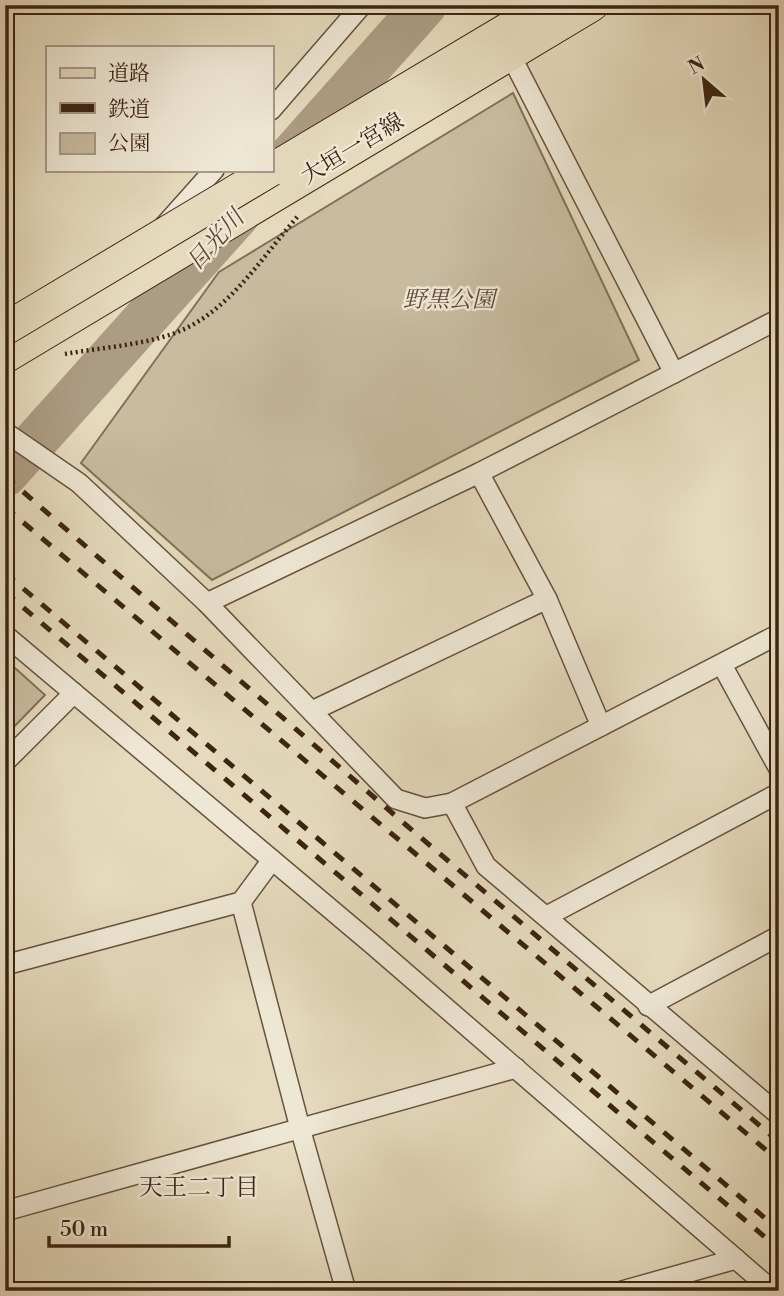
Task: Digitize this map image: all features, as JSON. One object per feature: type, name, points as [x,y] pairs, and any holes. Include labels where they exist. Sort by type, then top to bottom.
[{"type":"main road","name":"大垣一宮線","points":[[273,169],[548,5]]},
{"type":"main road","name":"大垣一宮線","points":[[5,357],[592,5]]},
{"type":"main road","name":"大垣一宮線","points":[[5,329],[268,172]]},
{"type":"street","points":[[273,108],[362,5]]},
{"type":"street","points":[[510,54],[674,373]]},
{"type":"street","points":[[5,345],[116,278],[132,265],[180,206],[212,172]]},
{"type":"street","points":[[207,603],[478,473],[779,319]]},
{"type":"street","points":[[5,432],[79,483],[207,603],[396,799],[425,808],[452,803],[779,634]]},
{"type":"street","points":[[478,473],[547,599],[601,726]]},
{"type":"street","points":[[312,711],[547,599]]},
{"type":"street","points":[[5,635],[516,1068],[773,1291]]},
{"type":"street","points":[[722,665],[779,769]]},
{"type":"street","points":[[5,761],[74,693]]},
{"type":"street","points":[[547,916],[779,793]]},
{"type":"street","points":[[452,803],[486,866],[779,1115]]},
{"type":"street","points":[[5,965],[241,902],[272,860]]},
{"type":"street","points":[[241,902],[346,1291]]},
{"type":"street","points":[[648,1006],[779,936]]},
{"type":"street","points":[[5,1211],[516,1068]]},
{"type":"street","points":[[622,1291],[736,1259]]},
{"type":"path","points":[[56,356],[166,336],[198,323],[228,299],[305,208]]},
{"type":"green space","name":"野黒公園","points":[[513,93],[639,360],[212,580],[81,463],[219,272]]},
{"type":"green space","points":[[5,659],[45,695],[5,736]]},
{"type":"waterway","name":"日光川","points":[[282,166],[425,5]]},
{"type":"waterway","name":"日光川","points":[[5,475],[238,215]]},
{"type":"railway","points":[[5,476],[406,825],[779,1142]]},
{"type":"railway","points":[[5,507],[779,1161]]},
{"type":"railway","points":[[5,573],[779,1230]]},
{"type":"railway","points":[[5,592],[779,1249]]},
{"type":"district","name":"天王二丁目","points":[[199,1187]]}]
